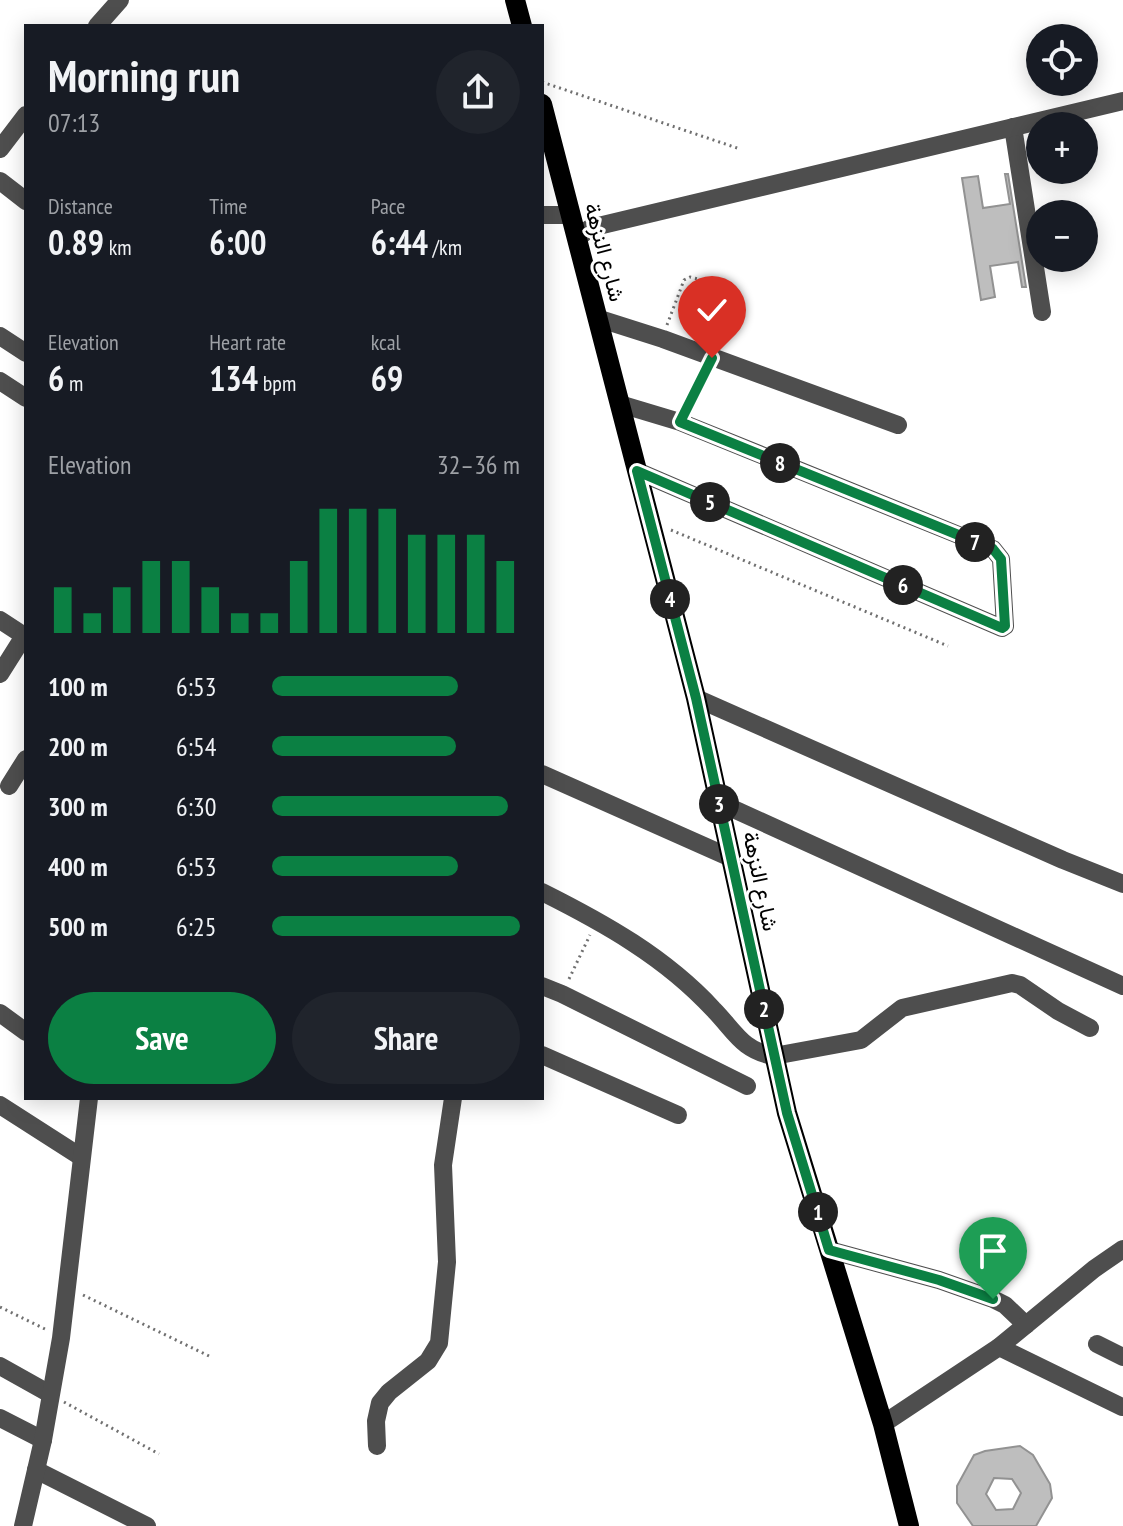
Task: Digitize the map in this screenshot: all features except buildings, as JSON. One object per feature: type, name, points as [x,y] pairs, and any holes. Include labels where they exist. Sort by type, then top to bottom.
[{"type":"main road","points":[[515,0],[521,24]]},
{"type":"main road","name":"شارع النزهة","points":[[544,112],[696,698],[787,1113],[883,1424],[909,1526]]},
{"type":"street","points":[[99,24],[120,0]]},
{"type":"street","points":[[577,239],[590,228],[1123,101]]},
{"type":"street","points":[[0,149],[24,118]]},
{"type":"street","points":[[1013,127],[1042,312]]},
{"type":"street","points":[[0,181],[24,199]]},
{"type":"street","points":[[544,215],[570,215]]},
{"type":"street","points":[[597,318],[898,425]]},
{"type":"street","points":[[0,336],[24,352]]},
{"type":"street","points":[[0,381],[24,397]]},
{"type":"street","points":[[620,404],[680,422],[993,549],[1001,559],[1005,626],[1002,628],[637,471]]},
{"type":"street","points":[[0,620],[24,636]]},
{"type":"street","points":[[0,674],[24,638]]},
{"type":"street","points":[[696,698],[1123,884]]},
{"type":"street","points":[[9,786],[24,762]]},
{"type":"street","points":[[544,775],[731,858]]},
{"type":"street","points":[[718,802],[1123,986]]},
{"type":"street","points":[[544,893],[629,939],[659,960],[687,983],[747,1047],[759,1054],[774,1056],[861,1040],[902,1008],[1012,983],[1090,1028]]},
{"type":"street","points":[[544,987],[747,1086]]},
{"type":"street","points":[[0,1013],[24,1031]]},
{"type":"street","points":[[544,1056],[678,1115]]},
{"type":"street","points":[[23,1526],[43,1440],[61,1338],[89,1100]]},
{"type":"street","points":[[377,1446],[376,1421],[380,1403],[428,1361],[439,1343],[447,1262],[443,1165],[453,1100]]},
{"type":"street","points":[[0,1105],[81,1157]]},
{"type":"street","points":[[883,1424],[999,1347],[1123,1249]]},
{"type":"street","points":[[829,1250],[939,1280],[993,1299],[1005,1305],[1026,1325]]},
{"type":"street","points":[[1097,1344],[1123,1357]]},
{"type":"street","points":[[999,1347],[1122,1407]]},
{"type":"street","points":[[0,1366],[50,1394]]},
{"type":"street","points":[[0,1418],[43,1440]]},
{"type":"street","points":[[36,1470],[147,1526]]},
{"type":"path","points":[[544,83],[740,149]]},
{"type":"path","points":[[663,339],[684,280],[690,277],[729,288],[735,295],[736,303],[680,422]]},
{"type":"path","points":[[650,521],[948,646]]},
{"type":"path","points":[[562,994],[597,921]]},
{"type":"path","points":[[65,1287],[209,1356]]},
{"type":"path","points":[[0,1307],[61,1338]]},
{"type":"path","points":[[50,1394],[159,1454]]},
{"type":"route","points":[[712,358],[680,422],[993,549],[1001,559],[1005,626],[1002,628],[637,471],[696,698],[787,1113],[829,1250],[939,1280],[993,1299]]}]
